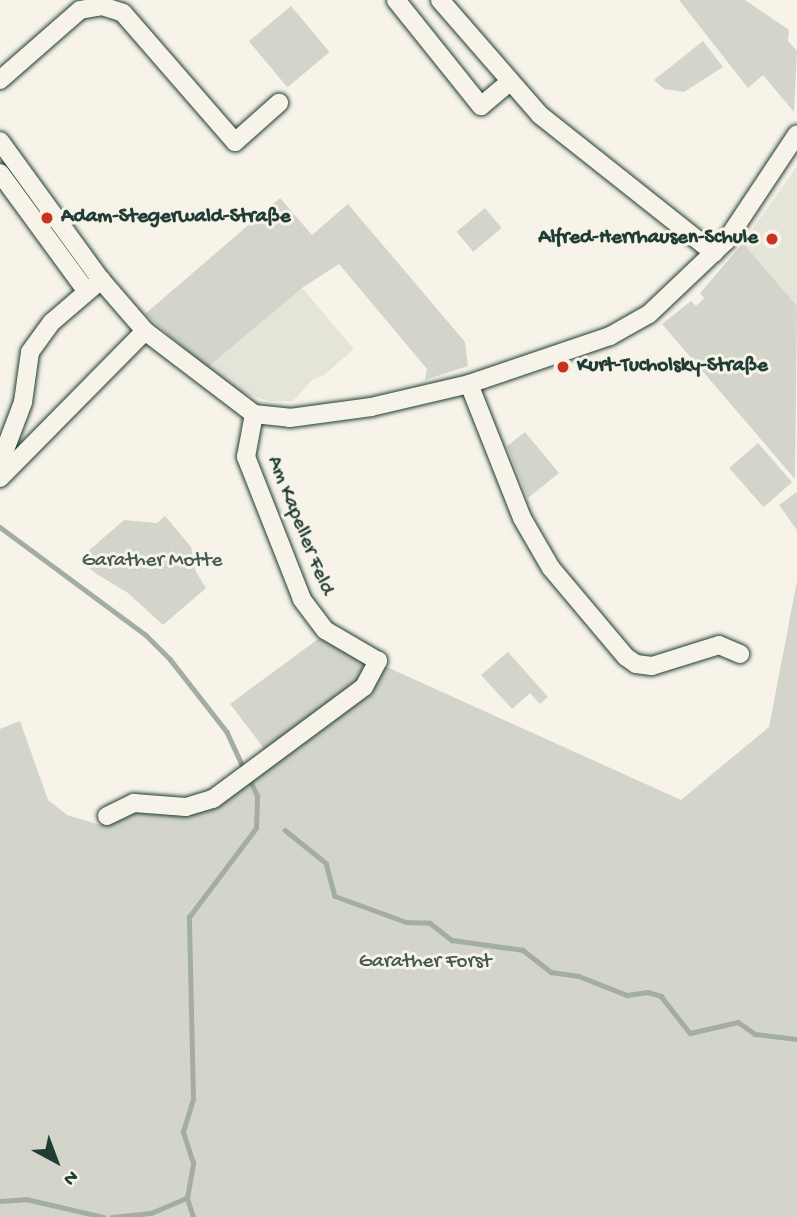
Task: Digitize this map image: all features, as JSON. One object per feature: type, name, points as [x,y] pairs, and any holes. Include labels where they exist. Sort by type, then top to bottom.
[{"type":"street","points":[[396,0],[481,106],[508,83]]},
{"type":"street","points":[[440,0],[508,83],[540,114],[714,253]]},
{"type":"street","points":[[0,80],[80,10],[102,6],[123,13],[235,142],[279,103]]},
{"type":"street","points":[[0,173],[93,284],[188,367],[254,414],[323,416],[469,384],[610,336],[660,307],[714,253],[797,134]]},
{"type":"street","points":[[0,141],[93,284]]},
{"type":"street","points":[[0,463],[23,402],[30,352],[52,322],[93,284]]},
{"type":"street","points":[[0,478],[145,331]]},
{"type":"street","points":[[469,384],[522,518],[551,568],[626,657],[636,664],[652,666],[719,645],[740,654]]},
{"type":"street","name":"Am Kapeller Feld","points":[[107,816],[134,803],[198,806],[241,781],[364,687],[378,661],[325,629],[302,599],[246,457],[254,414]]},
{"type":"shaded area","name":"Alfred-Herrhausen-Schule","points":[[797,166],[797,306],[743,243]]},
{"type":"shaded area","points":[[302,288],[354,349],[323,376],[313,379],[293,401],[271,401],[241,393],[207,368]]},
{"type":"green space","points":[[679,0],[745,0],[789,30],[788,41],[797,51],[794,112],[763,75],[748,88]]},
{"type":"green space","points":[[291,6],[330,52],[287,87],[249,41]]},
{"type":"green space","points":[[703,41],[723,67],[684,92],[664,89],[654,80]]},
{"type":"green space","points":[[280,198],[312,235],[348,204],[465,342],[468,366],[425,380],[427,369],[339,264],[302,288],[207,368],[145,314]]},
{"type":"green space","points":[[485,208],[502,228],[473,252],[457,232]]},
{"type":"green space","points":[[743,243],[797,306],[795,479],[662,324],[691,301],[696,306],[704,298],[700,293]]},
{"type":"green space","points":[[525,432],[559,473],[528,498],[507,446]]},
{"type":"green space","points":[[758,443],[792,482],[763,507],[729,468]]},
{"type":"green space","points":[[797,492],[797,530],[779,505]]},
{"type":"green space","name":"Garather Motte","points":[[165,516],[191,547],[196,572],[206,588],[163,625],[128,593],[86,565],[85,554],[124,520],[157,523]]},
{"type":"green space","name":"Garather Forst","points":[[797,581],[797,1217],[0,1217],[0,729],[20,721],[48,800],[67,815],[100,825],[119,811],[189,808],[272,759],[230,704],[325,634],[378,663],[681,800],[769,727]]},
{"type":"green space","points":[[508,652],[548,697],[540,704],[530,693],[512,709],[481,675]]},
{"type":"waterway","points":[[0,527],[146,635],[170,659],[227,732],[245,771]]},
{"type":"waterway","points":[[193,1217],[187,1198],[193,1163],[183,1132],[193,1099],[189,917],[256,828],[257,796],[249,779]]},
{"type":"waterway","points":[[285,830],[326,863],[335,896],[406,922],[430,923],[452,940],[523,950],[551,972],[579,976],[627,995],[648,992],[661,996],[690,1033],[738,1022],[755,1034],[797,1039]]},
{"type":"waterway","points":[[112,1217],[151,1213],[187,1198]]},
{"type":"waterway","points":[[0,1201],[26,1199],[104,1217]]},
{"type":"place","name":"Adam-Stegerwald-Straße","points":[[47,218]]},
{"type":"place","name":"Alfred-Herrhausen-Schule","points":[[772,239]]},
{"type":"place","name":"Kurt-Tucholsky-Straße","points":[[563,367]]}]
